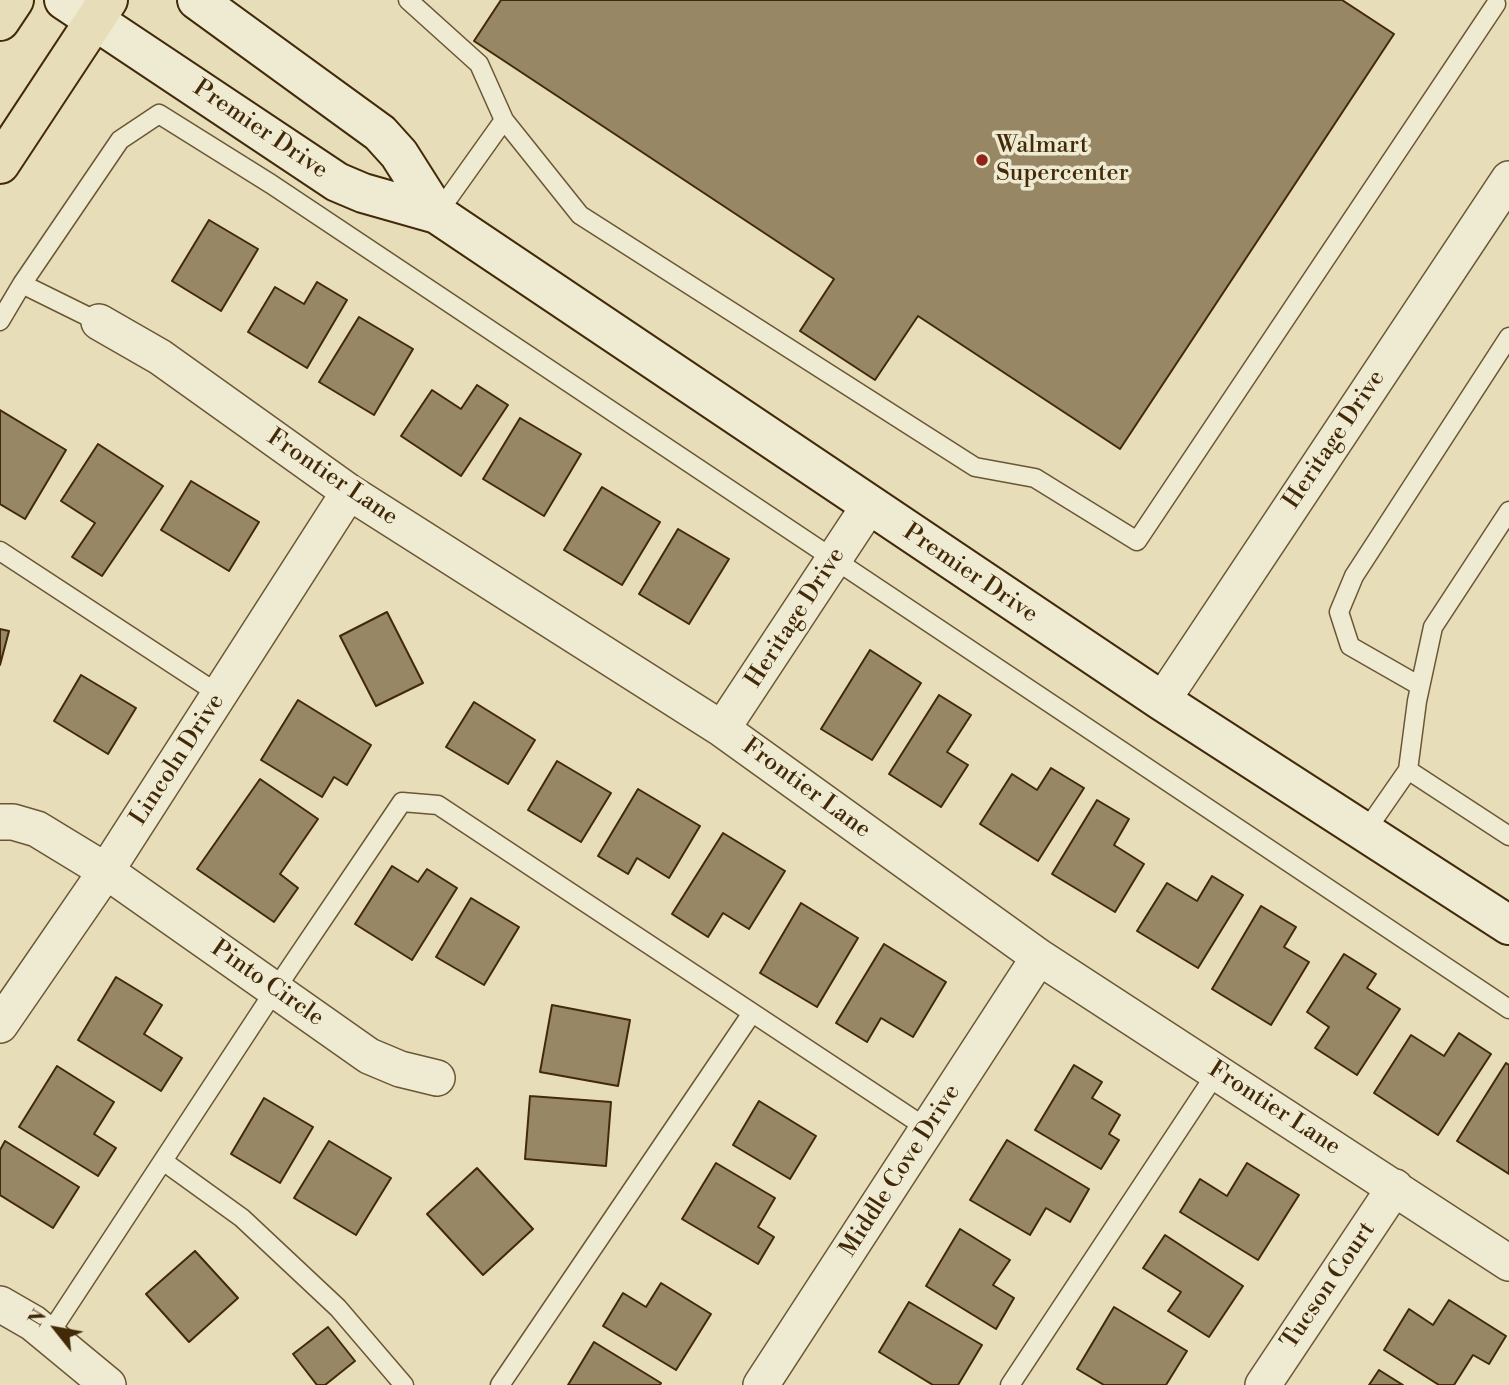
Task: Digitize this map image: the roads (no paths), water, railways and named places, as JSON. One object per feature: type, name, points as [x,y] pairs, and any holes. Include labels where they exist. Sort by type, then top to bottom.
[{"type":"main road","points":[[0,21],[14,0]]},
{"type":"main road","points":[[0,164],[89,7]]},
{"type":"street","name":"Premier Drive","points":[[197,0],[380,134],[400,154],[437,214]]},
{"type":"street","name":"Premier Drive","points":[[89,7],[337,182],[363,193],[437,214],[1162,701],[1509,925]]},
{"type":"street","name":"Heritage Drive","points":[[1162,701],[1509,179]]},
{"type":"street","name":"Frontier Lane","points":[[99,322],[160,357],[349,492],[722,729],[1040,957],[1509,1263]]},
{"type":"street","name":"Lincoln Drive","points":[[0,1025],[106,871],[349,492]]},
{"type":"street","name":"Heritage Drive","points":[[722,729],[869,506]]},
{"type":"street","name":"Pinto Circle","points":[[0,822],[13,822],[37,829],[106,871],[369,1056],[400,1069],[437,1078]]},
{"type":"street","name":"Middle Cove Drive","points":[[761,1385],[1040,957]]},
{"type":"street","name":"Tucson Court","points":[[1263,1385],[1395,1187]]},
{"type":"street","points":[[0,1304],[33,1323],[108,1385]]},
{"type":"lane","points":[[408,0],[479,64],[504,120],[580,215],[975,467],[1035,478],[1137,541],[1500,6]]},
{"type":"lane","points":[[0,321],[120,140],[159,114],[271,184],[1509,1009]]},
{"type":"lane","points":[[437,214],[504,120]]},
{"type":"lane","points":[[22,285],[99,322]]},
{"type":"lane","points":[[1420,687],[1350,646],[1339,612],[1354,576],[1509,337]]},
{"type":"lane","points":[[1365,832],[1408,770],[1420,687],[1433,627],[1509,511]]},
{"type":"lane","points":[[0,551],[220,695]]},
{"type":"lane","points":[[1408,770],[1509,836]]},
{"type":"lane","points":[[48,1336],[402,802],[438,805],[928,1129]]},
{"type":"lane","points":[[500,1385],[751,1013]]},
{"type":"lane","points":[[1010,1385],[1217,1072]]},
{"type":"lane","points":[[163,1161],[243,1217],[338,1308],[404,1385]]},
{"type":"place","name":"Walmart Supercenter","points":[[982,160]]}]
